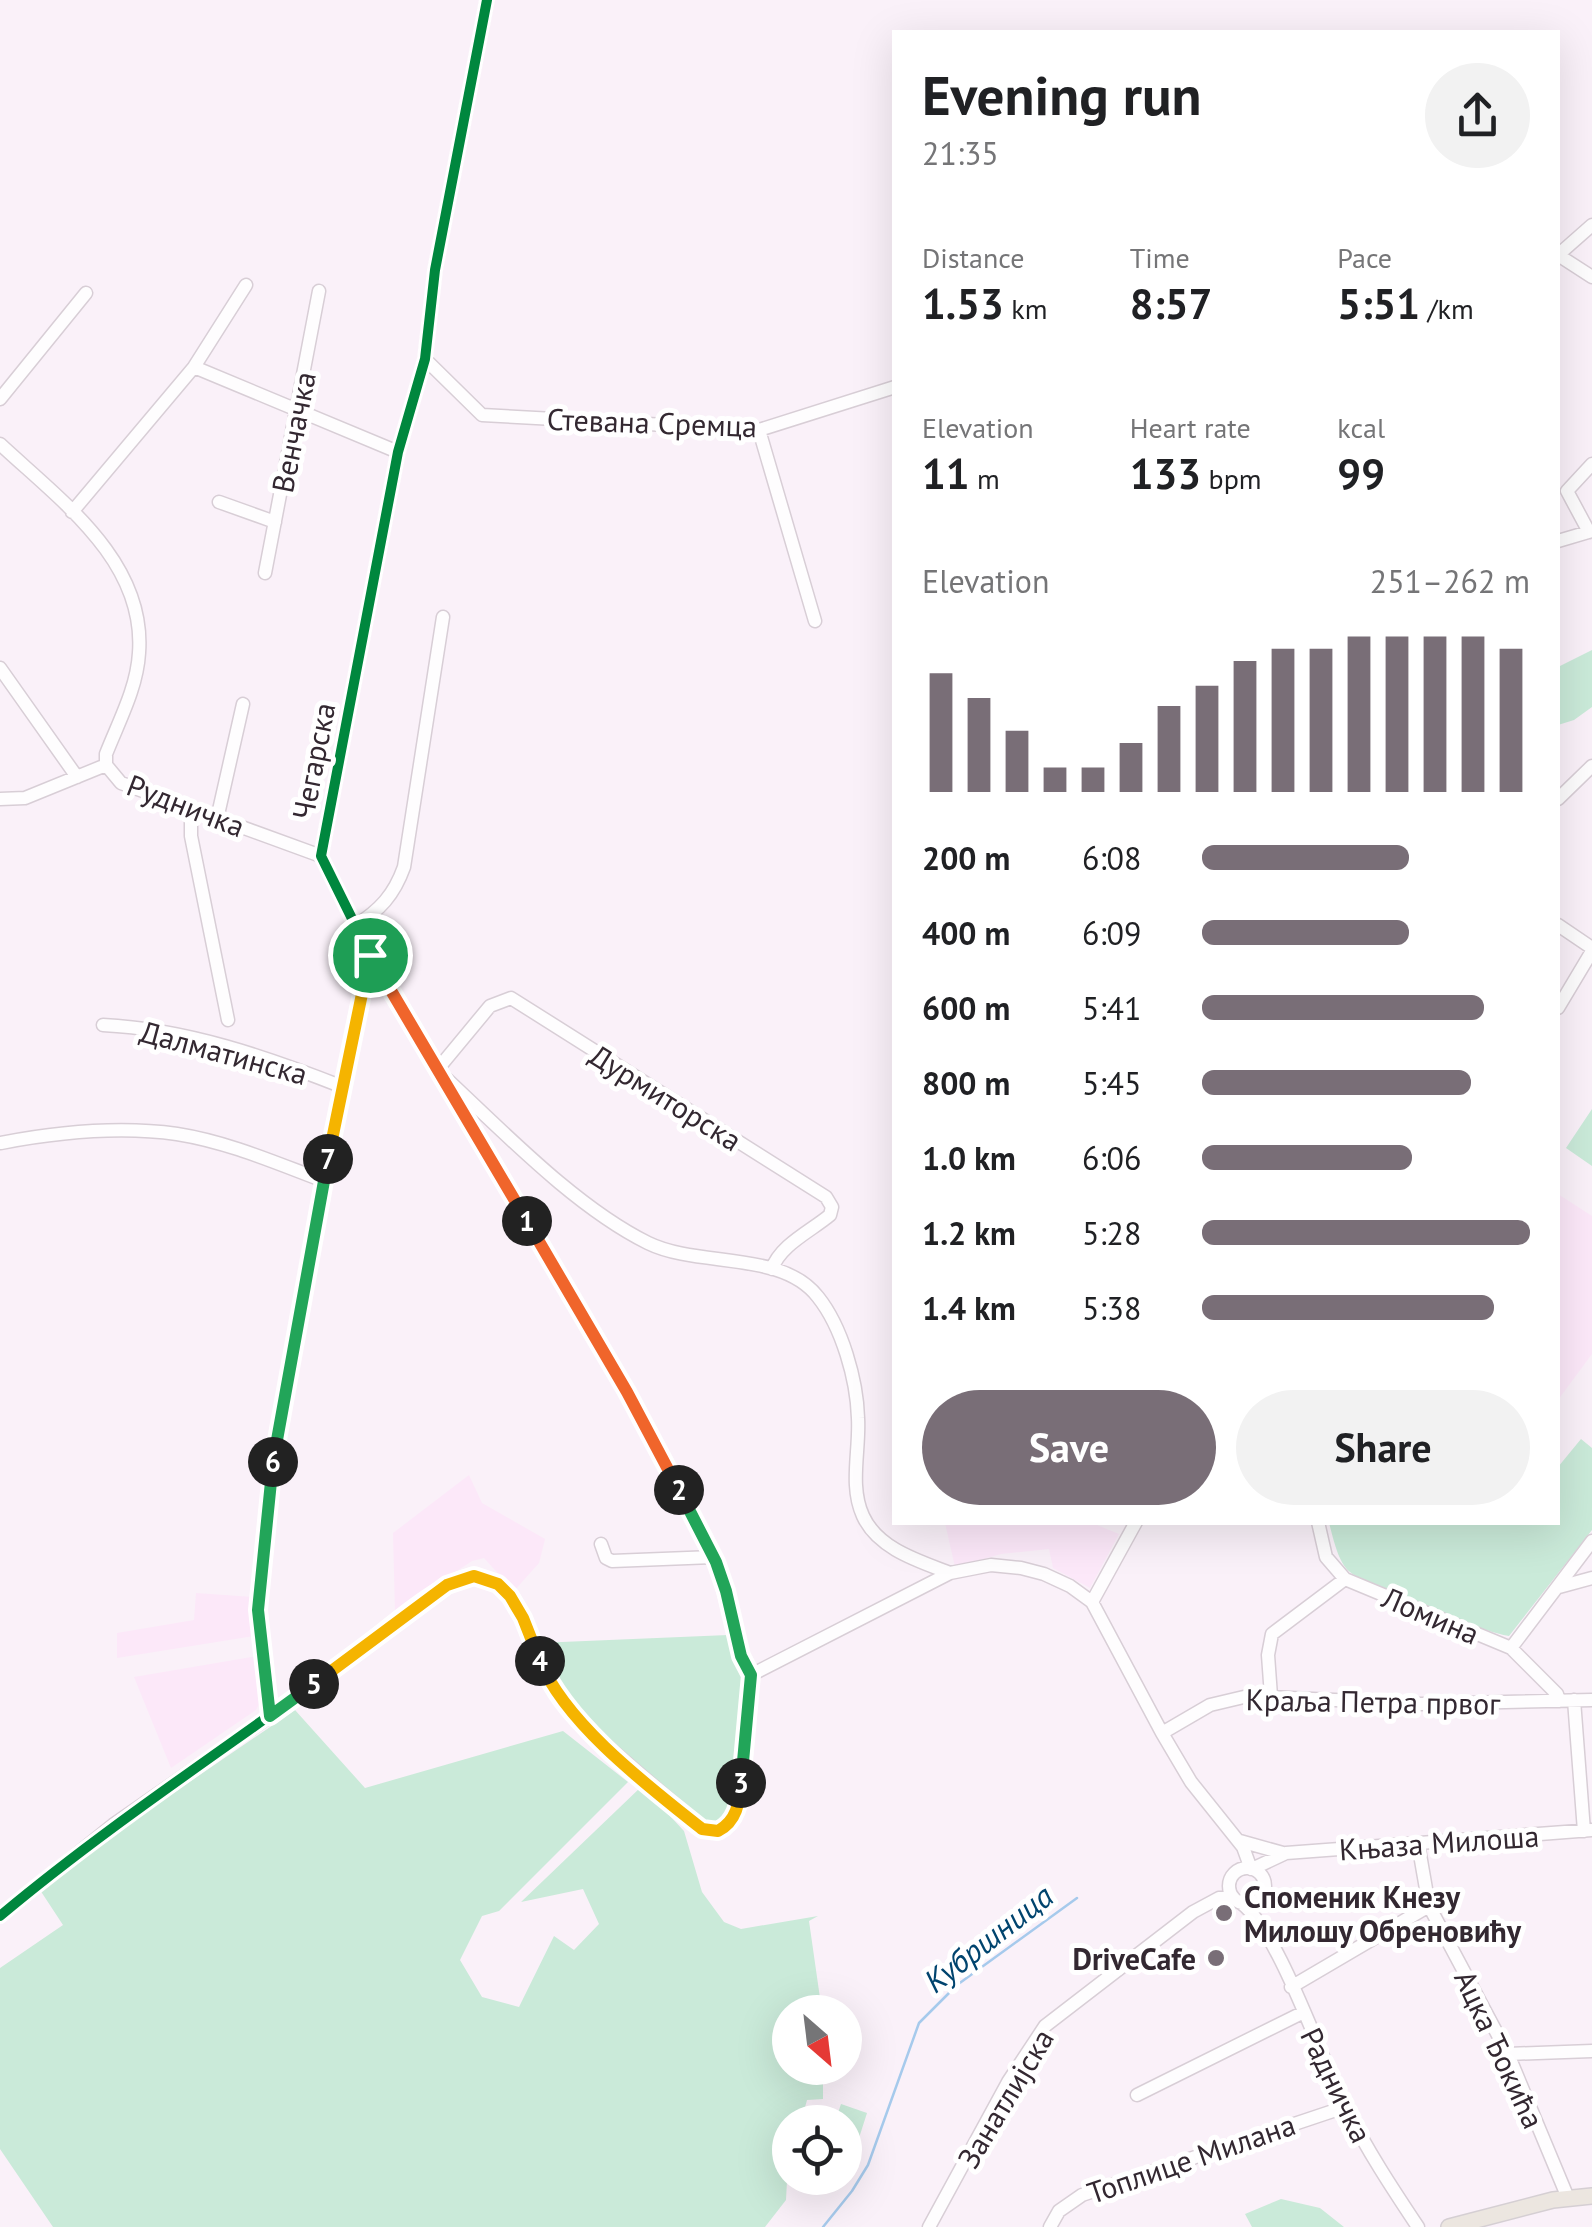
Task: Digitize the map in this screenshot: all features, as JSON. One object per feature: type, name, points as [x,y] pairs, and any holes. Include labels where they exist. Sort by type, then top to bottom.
[{"type":"main road","points":[[1449,2227],[1568,2198],[1592,2196]]},
{"type":"street","name":"Чегарска","points":[[487,0],[435,270],[425,360],[398,452],[321,856],[370,955],[627,1392],[713,1556],[726,1591],[741,1656],[751,1675]]},
{"type":"street","points":[[1560,253],[1592,225]]},
{"type":"street","points":[[1560,256],[1592,277]]},
{"type":"street","points":[[72,512],[194,367],[246,285]]},
{"type":"street","name":"Венчачка","points":[[265,573],[320,291]]},
{"type":"street","points":[[0,400],[86,293]]},
{"type":"street","name":"Стевана Сремца","points":[[425,360],[482,415],[759,430],[892,388]]},
{"type":"street","points":[[194,367],[398,452]]},
{"type":"street","points":[[759,430],[814,621]]},
{"type":"street","points":[[0,444],[102,540],[126,586],[139,624],[139,655],[132,690],[106,754],[106,765]]},
{"type":"street","points":[[1560,540],[1590,532],[1567,491],[1592,464]]},
{"type":"street","points":[[220,502],[275,522]]},
{"type":"street","points":[[355,926],[396,891],[404,867],[442,617]]},
{"type":"street","points":[[0,668],[77,777]]},
{"type":"street","points":[[217,819],[244,704]]},
{"type":"street","name":"Рудничка","points":[[0,800],[25,798],[106,765],[121,783],[321,856]]},
{"type":"street","points":[[1560,797],[1592,766]]},
{"type":"street","points":[[191,810],[190,836],[228,1020]]},
{"type":"street","points":[[1560,928],[1591,953],[1560,1005]]},
{"type":"street","points":[[270,1716],[258,1610],[271,1472],[370,955]]},
{"type":"street","name":"Дурмиторска","points":[[436,1070],[490,1006],[511,998],[826,1198],[832,1208],[830,1215],[788,1247],[772,1269]]},
{"type":"street","name":"Далматинска","points":[[103,1025],[158,1030],[220,1045],[343,1086]]},
{"type":"street","points":[[436,1070],[584,1200],[640,1238],[687,1256],[787,1271],[799,1278],[818,1297],[854,1382],[858,1416],[855,1480],[863,1515],[903,1555],[950,1573]]},
{"type":"street","points":[[1,1143],[67,1132],[177,1134],[222,1145],[324,1181]]},
{"type":"street","points":[[1092,1602],[1134,1525]]},
{"type":"street","name":"Ломина","points":[[1319,1525],[1326,1557],[1345,1579],[1511,1648],[1559,1701]]},
{"type":"street","points":[[1511,1648],[1592,1541]]},
{"type":"street","points":[[601,1544],[606,1558],[612,1561],[713,1556]]},
{"type":"street","points":[[0,1916],[127,1815],[462,1578],[484,1577],[510,1596],[549,1682],[579,1722],[702,1829],[718,1831],[733,1819],[740,1802],[751,1675],[950,1573],[976,1566],[1021,1568],[1056,1578],[1092,1602],[1162,1733],[1192,1782],[1236,1839],[1244,1871],[1264,1887],[1272,1863],[1286,1853]]},
{"type":"street","points":[[1559,1587],[1592,1578]]},
{"type":"street","points":[[1272,1696],[1268,1655],[1272,1634],[1345,1579]]},
{"type":"street","name":"Краља Петра првог","points":[[1162,1733],[1222,1701],[1272,1696],[1421,1704],[1592,1700]]},
{"type":"street","points":[[1574,1700],[1588,1830]]},
{"type":"street","name":"Књаза Милоша","points":[[1244,1871],[1286,1853],[1588,1830]]},
{"type":"street","points":[[1236,1839],[1286,1853]]},
{"type":"street","name":"Ацка Ђокића","points":[[1418,1843],[1429,1906],[1508,2054],[1568,2198]]},
{"type":"street","points":[[1237,1900],[1229,1888],[1244,1871]]},
{"type":"street","name":"Занатлијска","points":[[929,2227],[1045,2026],[1244,1871]]},
{"type":"street","name":"Занатлијска","points":[[1193,1912],[1219,1898],[1252,1903],[1264,1887]]},
{"type":"street","name":"Радничка","points":[[1264,1887],[1269,1936],[1302,2013],[1375,2162],[1418,2227]]},
{"type":"street","name":"Радничка","points":[[1237,1900],[1269,1936]]},
{"type":"street","points":[[1291,1987],[1429,1906]]},
{"type":"street","points":[[1137,2095],[1302,2013]]},
{"type":"street","points":[[1508,2054],[1592,2051]]},
{"type":"street","name":"Топлице Милана","points":[[1050,2227],[1059,2211],[1082,2195],[1345,2106]]},
{"type":"shaded area","points":[[1560,1195],[1592,1216],[1592,1354],[1560,1397]]},
{"type":"shaded area","points":[[469,1475],[482,1503],[545,1539],[539,1563],[514,1591],[484,1558],[472,1561],[395,1612],[393,1533]]},
{"type":"shaded area","points":[[945,1525],[1097,1525],[1119,1534],[1090,1588],[1053,1568],[1049,1549],[1001,1554],[955,1567]]},
{"type":"shaded area","points":[[196,1593],[253,1597],[254,1636],[117,1658],[117,1633],[194,1620]]},
{"type":"shaded area","points":[[257,1656],[263,1697],[256,1710],[171,1768],[134,1677]]},
{"type":"green space","points":[[1592,650],[1592,707],[1560,724],[1560,666]]},
{"type":"green space","points":[[1592,1109],[1592,1166],[1566,1148]]},
{"type":"green space","points":[[1581,1439],[1592,1448],[1592,1530],[1509,1636],[1402,1598],[1361,1579],[1342,1563],[1330,1525],[1560,1525],[1560,1465]]},
{"type":"green space","points":[[728,1635],[744,1685],[731,1814],[710,1827],[581,1719],[557,1684],[538,1643]]},
{"type":"green space","points":[[295,1710],[365,1788],[563,1731],[628,1782],[499,1911],[482,1916],[460,1960],[482,1997],[519,2007],[554,1936],[574,1950],[599,1924],[583,1889],[521,1902],[642,1786],[684,1831],[702,1892],[724,1922],[741,1929],[818,1916],[809,1921],[820,1995],[772,1995],[772,2085],[823,2085],[823,2099],[807,2100],[806,2105],[772,2105],[772,2195],[786,2195],[786,2200],[765,2227],[53,2227],[0,2149],[0,1968],[63,1925],[40,1890],[135,1819]]},
{"type":"green space","points":[[1281,2199],[1320,2208],[1344,2227],[1252,2227],[1245,2214]]},
{"type":"waterway","name":"Кубршница","points":[[823,2227],[868,2165],[919,2023],[957,1985],[1077,1898]]},
{"type":"cycle path","points":[[0,1916],[80,1852],[330,1672],[411,1608],[444,1586],[468,1577],[486,1579],[506,1591],[522,1614],[559,1699],[632,1772],[702,1829],[717,1831],[733,1819],[740,1802],[751,1675],[739,1648],[715,1562],[627,1392],[370,955],[321,856],[398,452],[425,359],[435,270],[487,0]]},
{"type":"place","name":"Споменик Кнезу Милошу Обреновићу","points":[[1224,1913]]},
{"type":"place","name":"DriveCafe","points":[[1216,1958]]},
{"type":"route","points":[[370,955],[627,1392],[716,1562],[741,1656],[751,1675],[740,1802],[733,1819],[718,1831],[702,1829],[579,1722],[549,1682],[510,1596],[484,1577],[462,1578],[428,1597],[270,1716],[258,1610],[271,1472],[308,1258],[370,955]]}]
